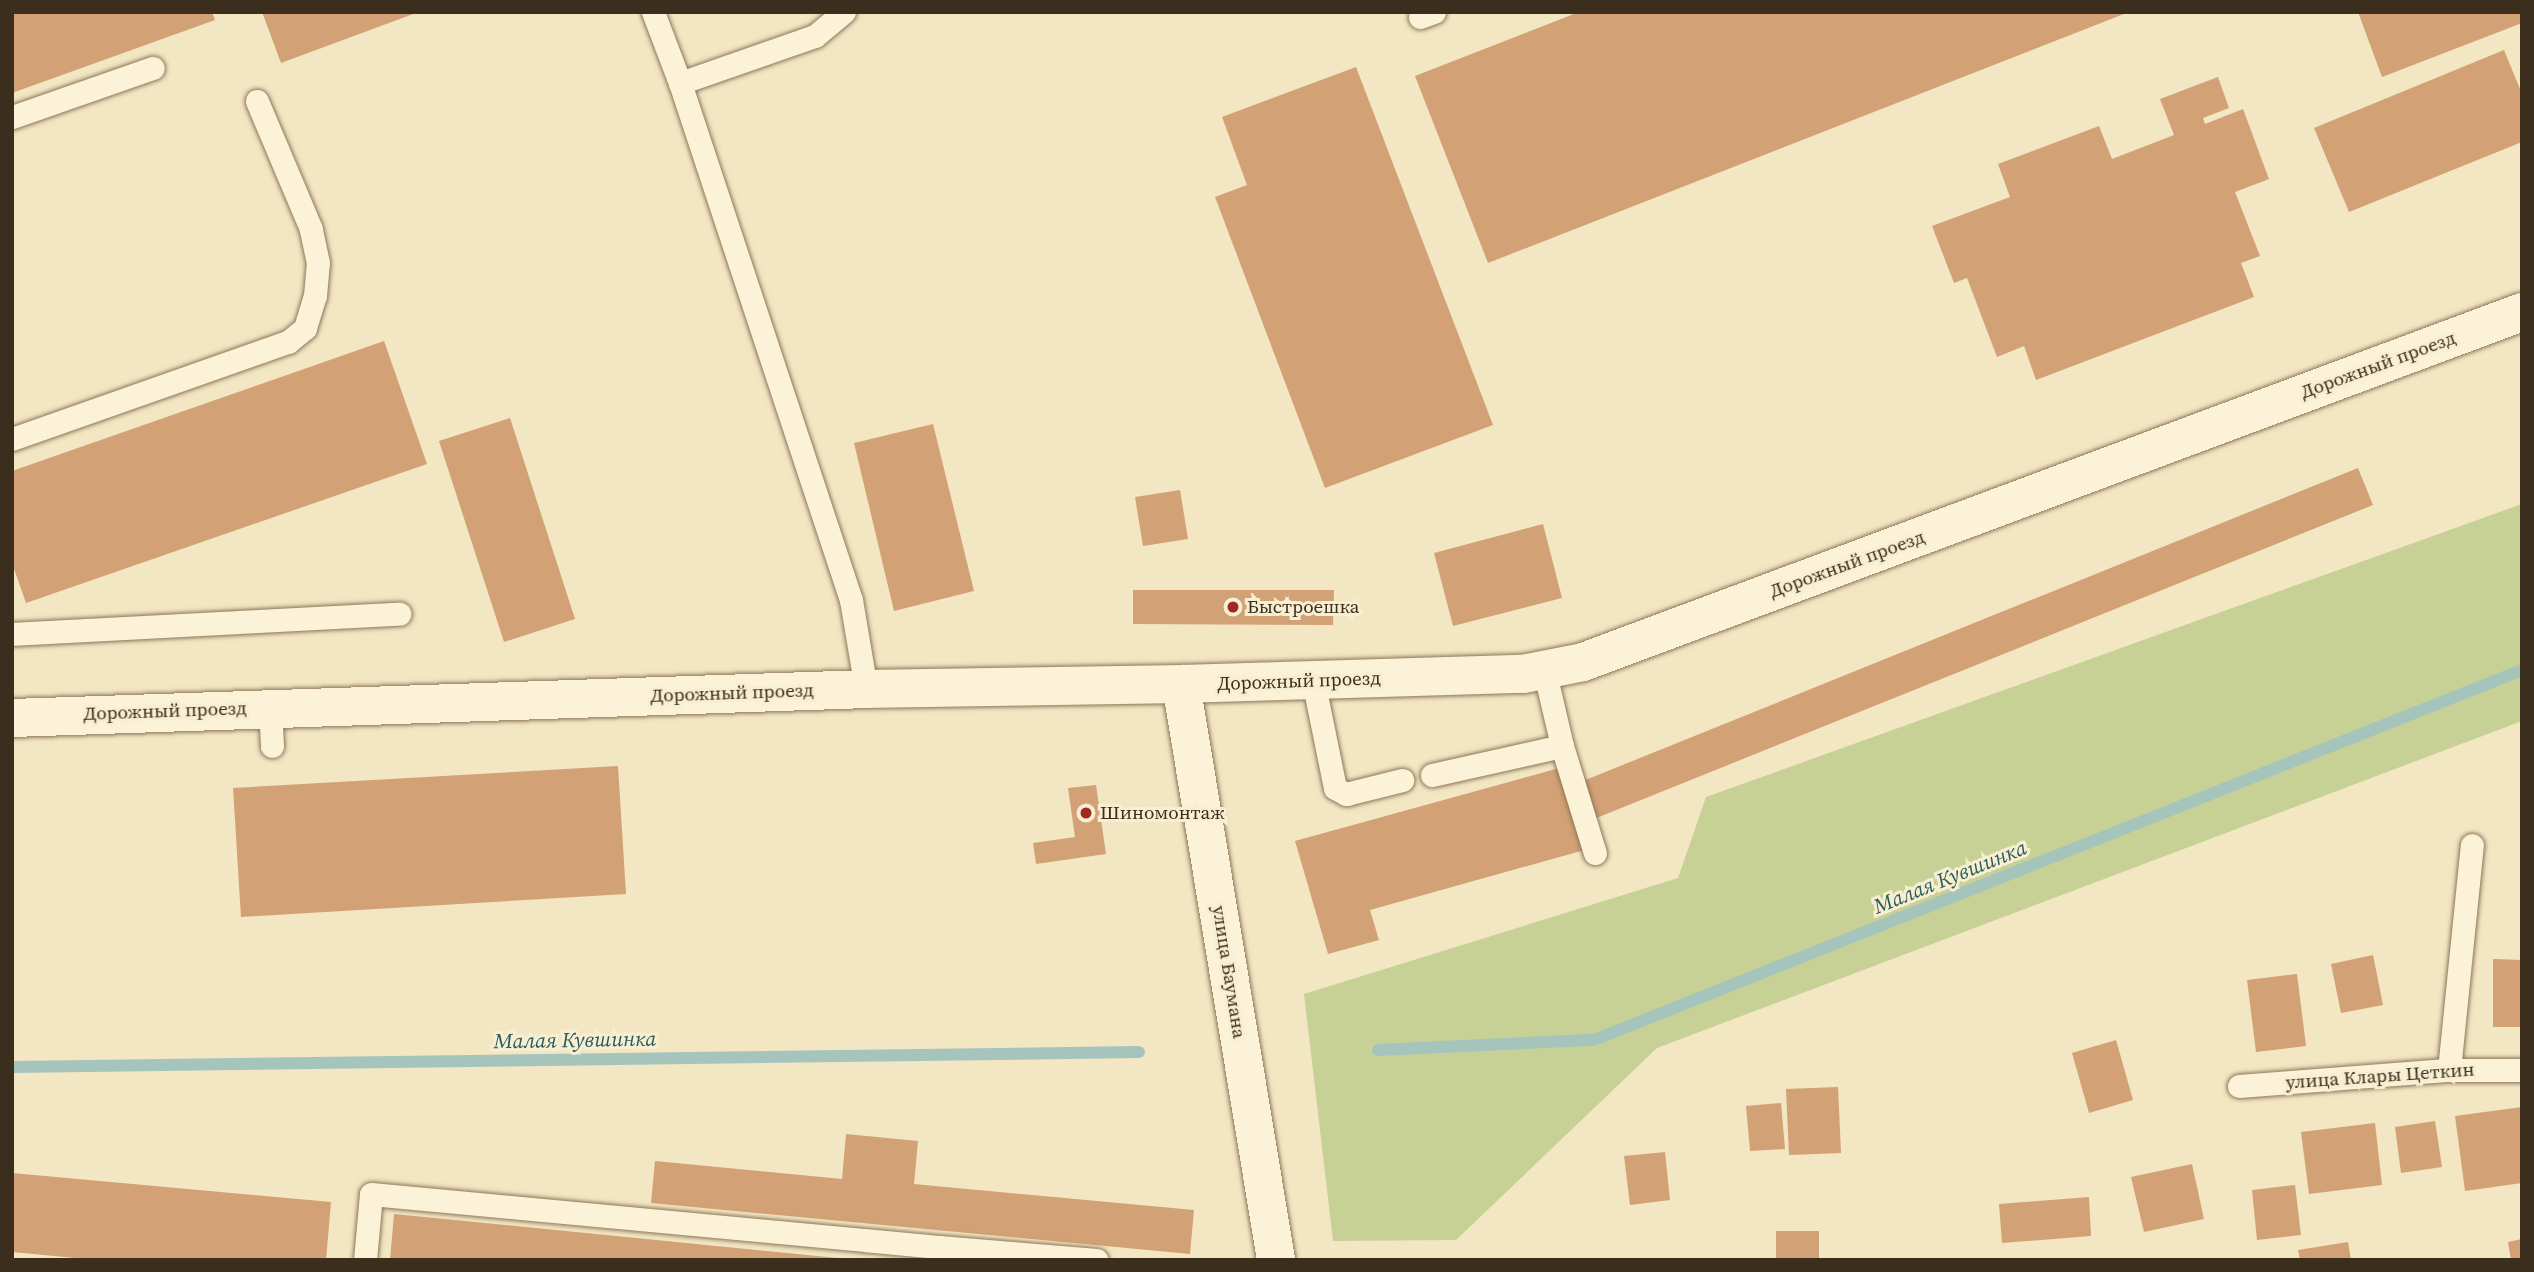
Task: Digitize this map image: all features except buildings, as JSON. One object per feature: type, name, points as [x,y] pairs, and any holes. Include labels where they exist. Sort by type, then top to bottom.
[{"type":"street","name":"Дорожный проезд","points":[[12,718],[270,707],[866,689],[1181,684],[1523,674],[1583,662],[2522,312]]},
{"type":"street","name":"улица Баумана","points":[[1181,684],[1276,1260]]},
{"type":"lane","points":[[653,12],[680,83],[851,600],[866,689]]},
{"type":"lane","points":[[680,83],[815,36],[844,12]]},
{"type":"lane","points":[[12,117],[153,68]]},
{"type":"lane","points":[[12,439],[288,342],[305,328],[315,296],[318,263],[311,229],[257,101]]},
{"type":"lane","points":[[12,634],[399,614]]},
{"type":"lane","points":[[1544,669],[1562,746],[1595,853]]},
{"type":"lane","points":[[1313,680],[1335,788],[1346,794],[1402,780]]},
{"type":"lane","points":[[270,707],[272,746]]},
{"type":"lane","points":[[1432,775],[1562,746]]},
{"type":"lane","points":[[2449,1070],[2472,845]]},
{"type":"lane","name":"улица Клары Цеткин","points":[[2239,1086],[2449,1070],[2522,1070]]},
{"type":"lane","points":[[365,1260],[371,1194],[938,1254],[1096,1260]]},
{"type":"green space","points":[[2522,504],[2522,721],[1657,1048],[1456,1240],[1333,1241],[1304,994],[1678,878],[1706,797]]},
{"type":"waterway","name":"Малая Кувшинка","points":[[1378,1050],[1594,1040],[2522,670]]},
{"type":"waterway","name":"Малая Кувшинка","points":[[12,1067],[1139,1052]]},
{"type":"place","name":"Быстроешка","points":[[1233,607]]},
{"type":"place","name":"Шиномонтаж","points":[[1086,813]]}]
